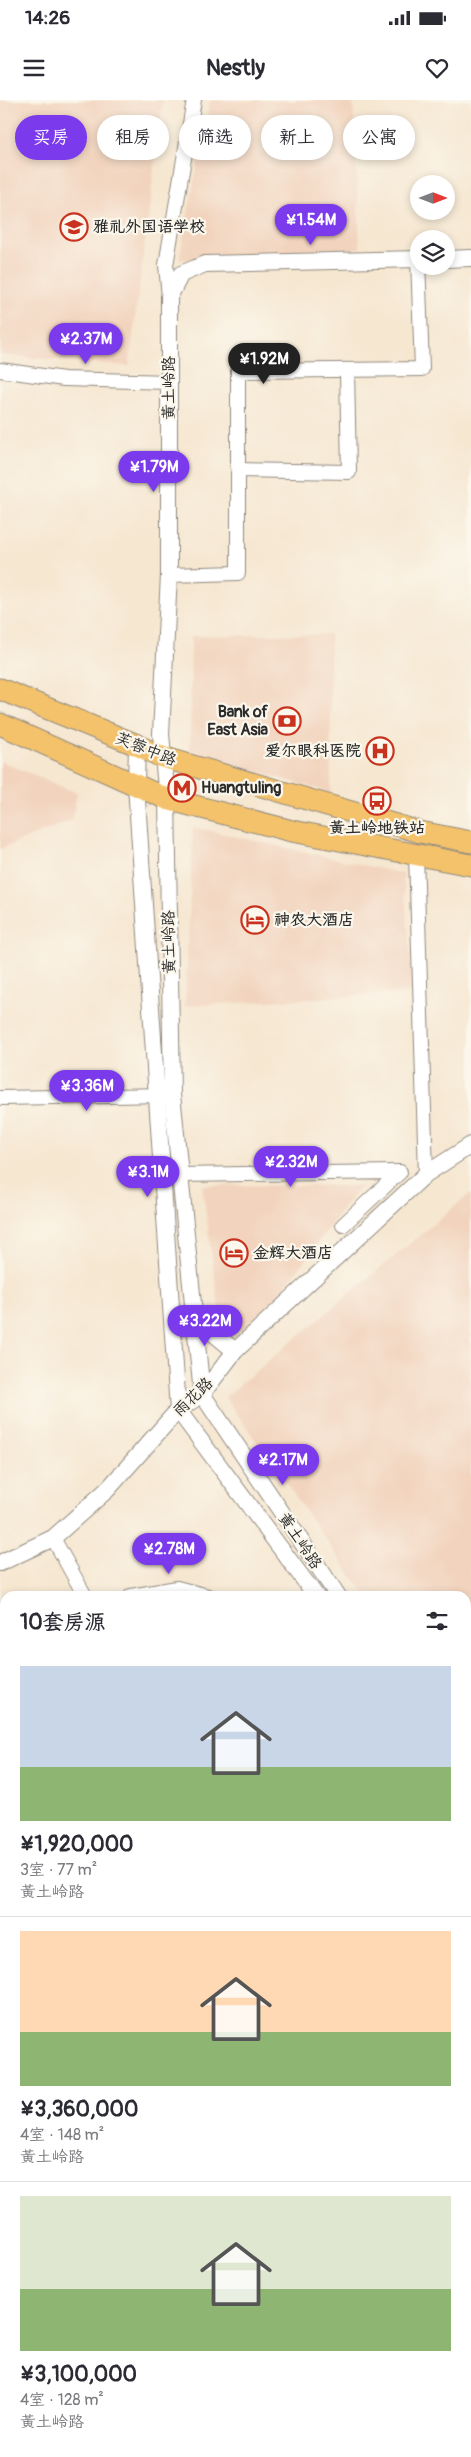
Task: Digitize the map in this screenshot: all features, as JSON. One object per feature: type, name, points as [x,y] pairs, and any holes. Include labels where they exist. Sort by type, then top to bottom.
[{"type":"main road","name":"芙蓉中路","points":[[0,689],[162,757],[420,832],[471,842]]},
{"type":"main road","points":[[0,724],[167,799],[292,831],[471,865]]},
{"type":"street","points":[[169,297],[166,265],[194,100]]},
{"type":"street","points":[[455,259],[471,258]]},
{"type":"street","name":"黄土岭路","points":[[312,1591],[178,1410],[165,1095],[167,799],[160,734],[169,575],[169,297],[181,274],[204,264],[410,259]]},
{"type":"street","points":[[169,575],[238,573],[238,371],[422,369],[419,275]]},
{"type":"street","points":[[0,370],[64,379],[169,382]]},
{"type":"street","points":[[238,470],[348,472],[346,370]]},
{"type":"street","name":"黄土岭路","points":[[137,745],[136,785],[165,1095],[179,1175],[202,1394],[335,1591]]},
{"type":"street","points":[[416,854],[426,1174]]},
{"type":"street","points":[[0,1098],[165,1095]]},
{"type":"street","name":"雨花路","points":[[0,1563],[54,1538],[108,1489],[178,1410],[202,1394],[235,1351],[426,1174],[471,1145]]},
{"type":"street","points":[[179,1175],[400,1172],[343,1225]]},
{"type":"street","points":[[195,1318],[235,1351]]},
{"type":"street","points":[[54,1538],[82,1591]]},
{"type":"street","points":[[160,1591],[177,1588],[189,1591]]},
{"type":"shaded area","name":"雅礼外国语学校","points":[[0,100],[163,100],[161,115],[97,115],[97,160],[155,160],[129,366],[0,355]]},
{"type":"shaded area","points":[[210,100],[353,100],[354,115],[343,115],[343,160],[356,160],[360,248],[179,260],[198,160],[251,160],[251,115],[207,115]]},
{"type":"shaded area","points":[[330,634],[331,793],[190,752],[191,636]]},
{"type":"shaded area","points":[[0,761],[77,793],[72,820],[0,849]]},
{"type":"shaded area","points":[[193,827],[403,874],[414,992],[185,1006]]},
{"type":"shaded area","points":[[202,1185],[360,1186],[250,1334],[221,1322]]},
{"type":"shaded area","points":[[471,1193],[471,1591],[362,1591],[225,1397]]},
{"type":"place","name":"雅礼外国语学校","points":[[74,227]]},
{"type":"place","name":"Bank of East Asia","points":[[287,721]]},
{"type":"place","name":"爱尔眼科医院","points":[[380,751]]},
{"type":"place","name":"Huangtuling","points":[[182,788]]},
{"type":"place","name":"黄土岭地铁站","points":[[377,801]]},
{"type":"place","name":"神农大酒店","points":[[255,920]]},
{"type":"place","name":"金辉大酒店","points":[[234,1253]]}]
